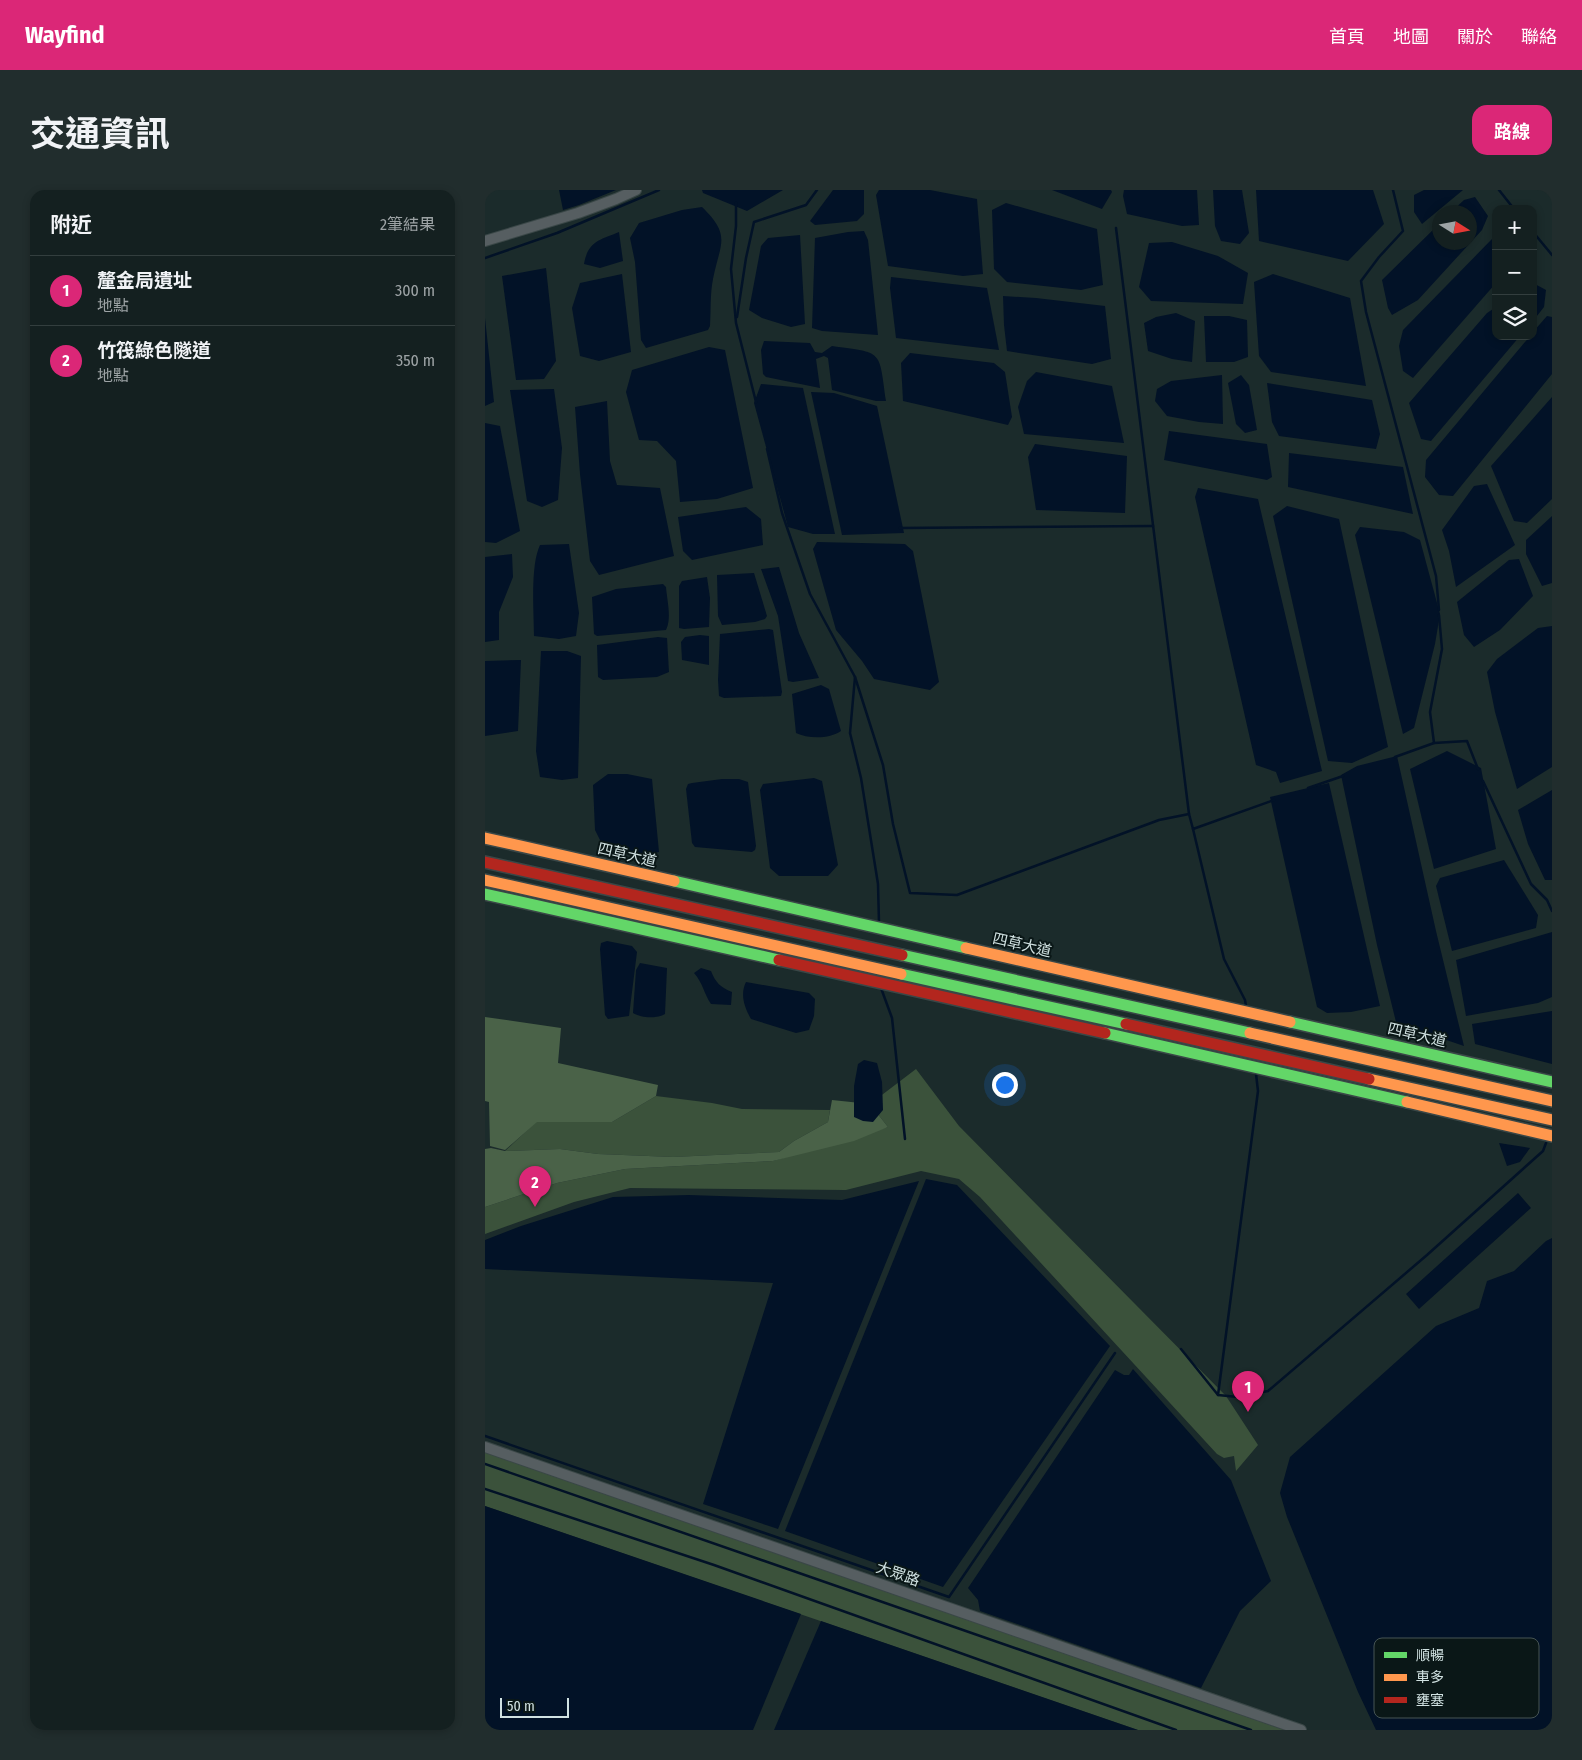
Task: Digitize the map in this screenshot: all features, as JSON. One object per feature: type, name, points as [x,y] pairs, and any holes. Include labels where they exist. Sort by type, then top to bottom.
[{"type":"street","points":[[485,241],[578,213],[636,190]]},
{"type":"street","name":"四草大道","points":[[485,838],[1552,1082]]},
{"type":"street","points":[[485,862],[1552,1101]]},
{"type":"street","points":[[485,880],[1552,1120]]},
{"type":"street","points":[[485,894],[1263,1068],[1552,1136]]},
{"type":"street","name":"大眾路","points":[[485,1447],[1301,1730]]},
{"type":"green space","points":[[485,1017],[561,1028],[558,1063],[658,1085],[656,1096],[612,1122],[537,1122],[505,1150],[490,1146],[489,1102],[485,1101]]},
{"type":"green space","points":[[916,1069],[959,1126],[1226,1396],[1258,1445],[1236,1471],[1234,1456],[1224,1458],[1217,1454],[980,1197],[959,1179],[921,1171],[846,1190],[630,1188],[574,1202],[485,1234],[485,1207],[557,1183],[625,1169],[773,1161],[888,1127],[870,1104]]},
{"type":"green space","points":[[656,1096],[742,1109],[830,1110],[828,1122],[794,1141],[779,1152],[673,1157],[598,1154],[560,1149],[505,1151],[536,1122],[612,1122]]},
{"type":"green space","points":[[832,1100],[870,1104],[888,1127],[854,1141],[773,1161],[625,1169],[557,1183],[485,1207],[485,1149],[491,1148],[505,1151],[560,1149],[598,1154],[673,1157],[779,1152],[794,1141],[828,1122]]},
{"type":"green space","points":[[485,1451],[1284,1730],[1138,1730],[485,1506]]},
{"type":"water","points":[[559,190],[616,190],[563,210]]},
{"type":"water","points":[[702,190],[783,190],[747,211],[703,193]]},
{"type":"water","points":[[833,190],[864,190],[864,214],[857,221],[815,225],[810,221]]},
{"type":"water","points":[[879,190],[930,190],[977,199],[983,274],[963,276],[888,266],[876,195]]},
{"type":"water","points":[[1052,190],[1111,190],[1112,192],[1102,209]]},
{"type":"water","points":[[1124,190],[1197,190],[1199,225],[1182,226],[1127,214],[1123,196]]},
{"type":"water","points":[[1213,190],[1242,190],[1249,233],[1240,244],[1221,241],[1215,226]]},
{"type":"water","points":[[1256,190],[1373,190],[1384,224],[1348,261],[1259,241]]},
{"type":"water","points":[[1424,190],[1463,190],[1445,205],[1432,205],[1432,216],[1422,224],[1414,212],[1414,195]]},
{"type":"water","points":[[1475,197],[1488,216],[1482,230],[1477,235],[1477,205],[1459,205],[1464,200]]},
{"type":"water","points":[[1006,203],[1097,229],[1103,285],[1081,290],[1007,282],[994,269],[992,210]]},
{"type":"water","points":[[702,207],[721,233],[721,248],[712,285],[710,326],[708,330],[646,348],[641,340],[635,262],[630,238],[639,223],[682,210]]},
{"type":"water","points":[[864,231],[868,240],[878,335],[822,331],[812,328],[815,238]]},
{"type":"water","points":[[1432,231],[1432,250],[1464,250],[1418,300],[1392,315],[1388,308],[1382,280]]},
{"type":"water","points":[[619,232],[623,261],[600,268],[584,264],[588,250],[596,242]]},
{"type":"water","points":[[800,235],[805,324],[791,327],[762,318],[749,310],[761,246],[768,238]]},
{"type":"water","points":[[1492,239],[1492,288],[1413,378],[1403,371],[1399,346],[1403,330]]},
{"type":"water","points":[[1172,242],[1218,256],[1248,273],[1243,304],[1151,301],[1139,287],[1149,243]]},
{"type":"water","points":[[546,268],[556,361],[544,379],[516,380],[502,276]]},
{"type":"water","points":[[622,274],[631,352],[599,361],[580,356],[572,308],[580,283]]},
{"type":"water","points":[[1273,274],[1350,298],[1366,386],[1271,372],[1259,356],[1254,282]]},
{"type":"water","points":[[891,277],[987,288],[999,350],[896,338],[890,288]]},
{"type":"water","points":[[1537,285],[1546,290],[1544,307],[1537,316]]},
{"type":"water","points":[[1003,296],[1105,306],[1111,359],[1092,364],[1007,351]]},
{"type":"water","points":[[1492,310],[1492,340],[1517,340],[1431,441],[1421,439],[1409,403],[1487,313]]},
{"type":"water","points":[[1176,313],[1195,321],[1192,362],[1172,359],[1148,351],[1144,323],[1156,317]]},
{"type":"water","points":[[1204,316],[1229,316],[1247,320],[1248,357],[1234,362],[1206,362]]},
{"type":"water","points":[[1547,316],[1552,317],[1552,374],[1453,496],[1439,495],[1425,477],[1426,460],[1527,340],[1537,340],[1537,327]]},
{"type":"water","points":[[485,318],[494,402],[485,406]]},
{"type":"water","points":[[764,341],[810,343],[815,352],[822,353],[832,346],[870,353],[879,363],[882,371],[886,401],[876,401],[832,390],[828,358],[824,356],[816,359],[820,388],[766,377],[763,374],[761,350]]},
{"type":"water","points":[[709,347],[725,350],[753,488],[717,499],[680,502],[676,461],[657,441],[639,440],[626,392],[632,370]]},
{"type":"water","points":[[910,353],[994,363],[1005,372],[1012,417],[1008,425],[903,401],[901,363]]},
{"type":"water","points":[[1036,372],[1112,386],[1124,443],[1024,434],[1018,407],[1027,381]]},
{"type":"water","points":[[1222,375],[1223,424],[1167,416],[1155,401],[1157,389],[1171,381]]},
{"type":"water","points":[[1241,375],[1249,385],[1257,430],[1245,433],[1236,424],[1228,383]]},
{"type":"water","points":[[1267,383],[1372,400],[1380,434],[1376,449],[1279,436],[1272,422]]},
{"type":"water","points":[[761,384],[803,388],[835,534],[813,534],[788,527],[754,403]]},
{"type":"water","points":[[554,389],[562,448],[558,500],[542,507],[527,501],[510,390]]},
{"type":"water","points":[[811,392],[834,393],[877,406],[904,533],[842,535]]},
{"type":"water","points":[[1552,397],[1552,499],[1527,523],[1514,521],[1491,466]]},
{"type":"water","points":[[607,401],[610,461],[617,485],[660,488],[674,556],[599,575],[590,561],[580,474],[575,407]]},
{"type":"water","points":[[485,423],[500,426],[520,531],[496,543],[485,542]]},
{"type":"water","points":[[1169,431],[1267,444],[1272,477],[1267,480],[1164,460]]},
{"type":"water","points":[[1035,444],[1127,456],[1125,513],[1036,510],[1028,457]]},
{"type":"water","points":[[1289,453],[1403,467],[1413,514],[1288,487]]},
{"type":"water","points":[[1487,484],[1515,545],[1456,587],[1449,551],[1442,530],[1474,486]]},
{"type":"water","points":[[1198,488],[1258,499],[1322,771],[1280,783],[1276,772],[1256,765],[1195,497]]},
{"type":"water","points":[[1287,506],[1339,519],[1388,747],[1352,763],[1328,761],[1273,516]]},
{"type":"water","points":[[746,507],[761,519],[763,545],[692,560],[683,551],[678,517]]},
{"type":"water","points":[[1552,516],[1552,583],[1542,586],[1526,554],[1526,540]]},
{"type":"water","points":[[1360,527],[1404,532],[1420,540],[1440,614],[1435,644],[1414,728],[1403,734],[1355,535]]},
{"type":"water","points":[[817,542],[905,544],[913,551],[939,682],[930,690],[874,679],[862,661],[836,630],[813,549]]},
{"type":"water","points":[[569,544],[579,613],[576,636],[559,639],[534,636],[534,576],[540,545]]},
{"type":"water","points":[[512,554],[513,577],[499,612],[499,640],[485,642],[485,557]]},
{"type":"water","points":[[1519,559],[1533,596],[1500,630],[1474,647],[1464,635],[1457,602],[1509,560]]},
{"type":"water","points":[[779,567],[799,633],[819,678],[788,681],[778,616],[761,569]]},
{"type":"water","points":[[754,573],[767,616],[765,619],[755,622],[722,625],[718,616],[717,575]]},
{"type":"water","points":[[707,577],[710,598],[709,627],[679,628],[679,586],[682,581]]},
{"type":"water","points":[[663,584],[666,587],[669,609],[669,620],[666,630],[597,636],[594,634],[592,597],[616,589]]},
{"type":"water","points":[[1552,626],[1552,767],[1517,789],[1495,712],[1487,672],[1497,659],[1538,628]]},
{"type":"water","points":[[773,630],[781,696],[724,698],[719,696],[720,634]]},
{"type":"water","points":[[709,636],[709,665],[682,660],[681,642],[685,637]]},
{"type":"water","points":[[658,637],[667,638],[669,672],[657,677],[603,680],[598,677],[597,645]]},
{"type":"water","points":[[541,651],[567,651],[581,656],[578,778],[562,780],[540,777],[536,751]]},
{"type":"water","points":[[521,660],[518,731],[485,736],[485,661]]},
{"type":"water","points":[[821,685],[829,689],[841,731],[831,736],[819,737],[796,733],[792,694]]},
{"type":"water","points":[[1447,751],[1481,768],[1496,849],[1434,869],[1410,769]]},
{"type":"water","points":[[1397,756],[1464,1046],[1402,1025],[1397,1026],[1377,945],[1341,775],[1357,766]]},
{"type":"water","points":[[608,774],[627,774],[652,779],[659,852],[638,857],[602,844],[595,830],[593,785]]},
{"type":"water","points":[[814,778],[822,781],[838,865],[828,876],[779,876],[770,868],[760,790],[763,784]]},
{"type":"water","points":[[722,779],[739,779],[748,782],[756,846],[752,852],[695,847],[692,843],[686,789],[688,784]]},
{"type":"water","points":[[1329,783],[1380,1006],[1351,1012],[1327,1013],[1317,1007],[1270,797]]},
{"type":"water","points":[[1552,790],[1552,880],[1545,880],[1528,844],[1518,810]]},
{"type":"water","points":[[1504,860],[1538,915],[1536,928],[1452,951],[1436,886],[1440,878]]},
{"type":"water","points":[[1552,932],[1552,997],[1538,1003],[1466,1016],[1456,960]]},
{"type":"water","points":[[607,941],[632,946],[637,952],[629,1016],[608,1019],[605,1015],[600,949],[601,943]]},
{"type":"water","points":[[640,963],[667,968],[665,1014],[662,1016],[649,1017],[633,1013],[636,970]]},
{"type":"water","points":[[701,968],[711,971],[719,984],[732,992],[731,1005],[711,1004],[694,973]]},
{"type":"water","points":[[746,982],[809,993],[815,999],[814,1016],[809,1030],[796,1033],[751,1019],[744,1001],[743,991]]},
{"type":"water","points":[[1552,1011],[1552,1064],[1475,1044],[1472,1024]]},
{"type":"water","points":[[864,1060],[877,1063],[882,1082],[883,1110],[873,1122],[863,1121],[854,1117],[854,1086],[858,1064]]},
{"type":"water","points":[[1499,1143],[1530,1148],[1520,1162],[1507,1166]]},
{"type":"water","points":[[926,1179],[957,1185],[1110,1346],[943,1587],[785,1531]]},
{"type":"water","points":[[919,1181],[778,1529],[703,1504],[773,1283],[485,1269],[485,1240],[521,1226],[613,1197],[689,1195],[842,1200]]},
{"type":"water","points":[[1518,1193],[1531,1208],[1419,1309],[1406,1294]]},
{"type":"water","points":[[1552,1238],[1552,1730],[1376,1730],[1358,1692],[1287,1517],[1280,1493],[1290,1457],[1436,1326],[1479,1308],[1487,1281],[1514,1271],[1546,1241]]},
{"type":"water","points":[[1133,1369],[1231,1480],[1271,1581],[1240,1611],[1201,1688],[980,1611],[978,1600],[968,1588],[1115,1370],[1124,1375],[1129,1375]]},
{"type":"water","points":[[485,1506],[801,1614],[753,1730],[485,1730]]},
{"type":"water","points":[[821,1621],[1138,1730],[774,1730]]},
{"type":"waterway","points":[[485,258],[557,233],[659,190]]},
{"type":"waterway","points":[[737,317],[746,258],[754,222],[806,205],[817,190]]},
{"type":"waterway","points":[[1393,190],[1403,231],[1379,257],[1361,281],[1366,312],[1436,576],[1439,610]]},
{"type":"waterway","points":[[1499,190],[1511,205]]},
{"type":"waterway","points":[[736,203],[736,226],[731,269],[736,323],[756,402]]},
{"type":"waterway","points":[[1116,228],[1189,814]]},
{"type":"waterway","points":[[1537,237],[1552,255]]},
{"type":"waterway","points":[[767,449],[782,513],[810,594],[855,677],[850,733],[861,778],[878,884],[879,923]]},
{"type":"waterway","points":[[900,528],[1153,526]]},
{"type":"waterway","points":[[1434,743],[1430,712],[1442,649],[1439,615]]},
{"type":"waterway","points":[[855,677],[883,765],[893,824],[910,893],[957,895],[1159,820],[1189,814],[1193,829],[1274,800]]},
{"type":"waterway","points":[[1395,757],[1434,743],[1467,741],[1478,769]]},
{"type":"waterway","points":[[1308,788],[1343,776]]},
{"type":"waterway","points":[[1483,781],[1531,884],[1547,900],[1552,911]]},
{"type":"waterway","points":[[1193,829],[1224,959],[1245,1000],[1246,1006]]},
{"type":"waterway","points":[[881,988],[892,1018],[905,1139]]},
{"type":"waterway","points":[[1218,1395],[1258,1091],[1256,1074]]},
{"type":"waterway","points":[[1181,1349],[1218,1395],[1238,1397],[1268,1391],[1427,1255],[1543,1151],[1546,1143]]},
{"type":"waterway","points":[[485,1436],[949,1597],[1115,1353]]},
{"type":"waterway","points":[[485,1464],[1251,1730]]},
{"type":"waterway","points":[[485,1489],[714,1565],[1176,1730]]},
{"type":"traffic: fast","points":[[674,881],[966,948]]},
{"type":"traffic: fast","points":[[485,894],[779,960]]},
{"type":"traffic: fast","points":[[902,955],[1250,1033]]},
{"type":"traffic: fast","points":[[901,974],[1126,1024]]},
{"type":"traffic: fast","points":[[1290,1022],[1552,1082]]},
{"type":"traffic: fast","points":[[1105,1033],[1407,1102]]},
{"type":"traffic: slow","points":[[485,838],[674,881]]},
{"type":"traffic: slow","points":[[485,880],[901,974]]},
{"type":"traffic: slow","points":[[966,948],[1290,1022]]},
{"type":"traffic: slow","points":[[1250,1033],[1552,1101]]},
{"type":"traffic: slow","points":[[1369,1079],[1552,1120]]},
{"type":"traffic: slow","points":[[1407,1102],[1552,1136]]},
{"type":"traffic: jam","points":[[485,862],[902,955]]},
{"type":"traffic: jam","points":[[779,960],[1105,1033]]},
{"type":"traffic: jam","points":[[1126,1024],[1369,1079]]},
{"type":"place","name":"竹筏綠色隧道","points":[[535,1207]]},
{"type":"place","name":"釐金局遺址","points":[[1248,1412]]}]
